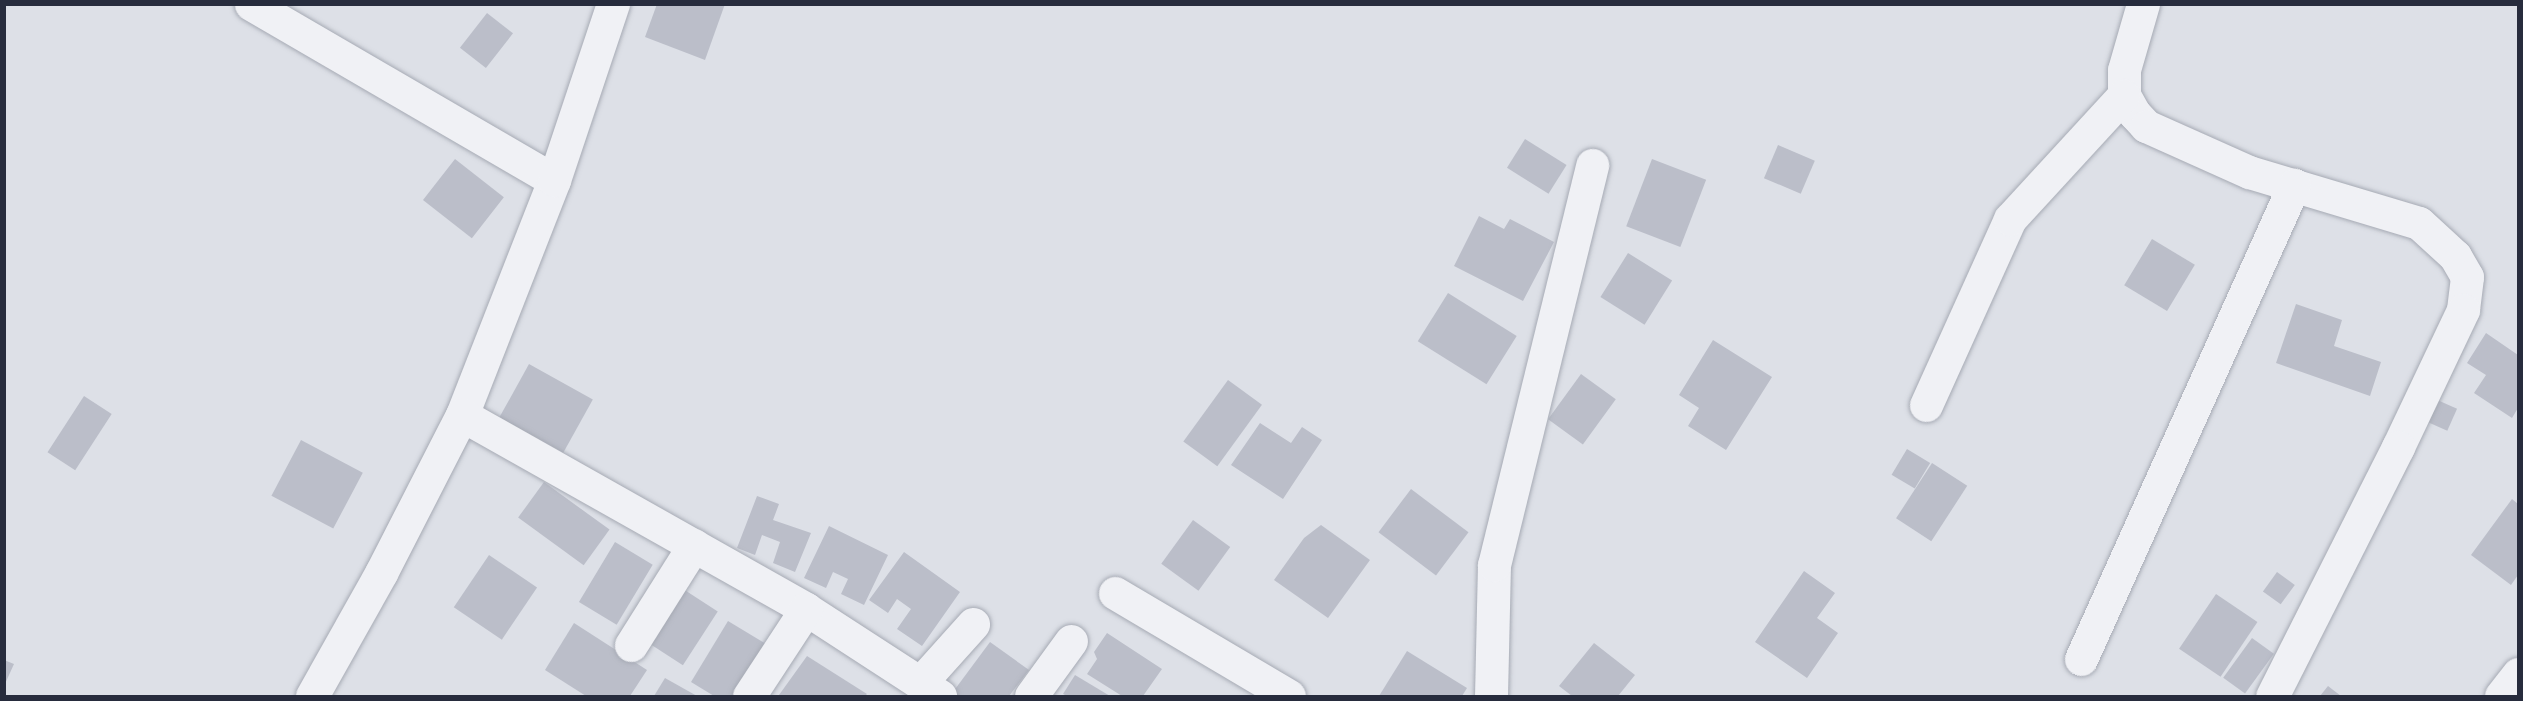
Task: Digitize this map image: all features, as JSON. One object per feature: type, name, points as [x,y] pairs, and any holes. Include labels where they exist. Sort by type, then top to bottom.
[{"type":"street","points":[[251,4],[554,180]]},
{"type":"street","points":[[312,696],[381,573],[462,415],[554,180],[613,4]]},
{"type":"street","points":[[2143,4],[2124,70],[2124,95],[2134,113],[2146,126],[2249,172],[2419,223],[2455,256],[2467,277],[2463,310],[2398,447],[2272,696]]},
{"type":"street","points":[[1926,405],[2010,219],[2124,95]]},
{"type":"street","points":[[1491,696],[1494,565],[1592,165]]},
{"type":"street","points":[[2081,659],[2294,185]]},
{"type":"street","points":[[462,415],[806,609],[930,689],[973,624]]},
{"type":"street","points":[[631,645],[694,545]]},
{"type":"street","points":[[1115,593],[1289,696]]},
{"type":"street","points":[[749,696],[806,609]]},
{"type":"street","points":[[1031,696],[1071,641]]},
{"type":"street","points":[[2501,696],[2518,674]]},
{"type":"building","points":[[657,4],[725,4],[705,60],[645,37]]},
{"type":"building","points":[[487,13],[513,33],[486,68],[460,48]]},
{"type":"building","points":[[1525,139],[1567,165],[1549,194],[1507,168]]},
{"type":"building","points":[[1778,145],[1815,161],[1801,194],[1764,178]]},
{"type":"building","points":[[455,159],[504,197],[472,238],[423,200]]},
{"type":"building","points":[[1652,159],[1706,180],[1680,247],[1626,226]]},
{"type":"building","points":[[1479,216],[1504,229],[1510,219],[1554,242],[1523,301],[1454,266]]},
{"type":"building","points":[[2152,239],[2195,265],[2167,311],[2124,285]]},
{"type":"building","points":[[1628,253],[1672,281],[1645,325],[1600,297]]},
{"type":"building","points":[[1448,293],[1517,336],[1486,384],[1418,341]]},
{"type":"building","points":[[2296,304],[2342,320],[2334,346],[2381,362],[2370,396],[2276,363]]},
{"type":"building","points":[[2486,333],[2518,355],[2518,408],[2512,418],[2474,393],[2486,375],[2467,363]]},
{"type":"building","points":[[1713,340],[1772,377],[1726,450],[1688,426],[1699,408],[1679,395]]},
{"type":"building","points":[[529,364],[593,399],[563,453],[499,417]]},
{"type":"building","points":[[1581,374],[1616,399],[1583,445],[1548,419]]},
{"type":"building","points":[[1228,380],[1262,405],[1217,466],[1183,441]]},
{"type":"building","points":[[2426,395],[2457,409],[2447,431],[2416,417]]},
{"type":"building","points":[[84,396],[112,414],[75,470],[48,452]]},
{"type":"building","points":[[1260,423],[1291,443],[1302,427],[1322,440],[1283,499],[1231,465]]},
{"type":"building","points":[[301,440],[363,473],[333,528],[271,496]]},
{"type":"building","points":[[1907,449],[1930,463],[1915,489],[1892,475]]},
{"type":"building","points":[[1932,463],[1967,486],[1931,541],[1896,518]]},
{"type":"building","points":[[544,482],[610,530],[584,565],[518,518]]},
{"type":"building","points":[[1411,489],[1469,532],[1436,575],[1379,532]]},
{"type":"building","points":[[757,496],[779,504],[773,520],[811,533],[795,572],[773,563],[780,542],[762,535],[755,555],[737,548]]},
{"type":"building","points":[[2512,499],[2518,504],[2518,575],[2511,585],[2471,555]]},
{"type":"building","points":[[1193,520],[1230,547],[1198,591],[1161,564]]},
{"type":"building","points":[[1321,525],[1370,560],[1328,618],[1274,580],[1304,538]]},
{"type":"building","points":[[829,526],[888,555],[864,605],[841,594],[848,579],[833,572],[826,588],[804,578]]},
{"type":"building","points":[[615,542],[653,565],[617,625],[579,602]]},
{"type":"building","points":[[904,552],[960,592],[922,646],[897,629],[911,609],[897,599],[888,613],[869,600]]},
{"type":"building","points":[[489,555],[537,587],[502,640],[454,607]]},
{"type":"building","points":[[1804,571],[1835,593],[1817,618],[1838,633],[1807,678],[1755,642]]},
{"type":"building","points":[[2277,572],[2295,585],[2281,604],[2263,591]]},
{"type":"building","points":[[680,587],[718,612],[683,665],[645,641]]},
{"type":"building","points":[[2216,594],[2257,622],[2221,677],[2179,649]]},
{"type":"building","points":[[728,621],[766,644],[735,696],[714,696],[691,682]]},
{"type":"building","points":[[574,623],[647,670],[630,696],[586,696],[545,670]]},
{"type":"building","points":[[1107,633],[1162,669],[1143,696],[1122,696],[1087,674],[1097,659],[1094,652]]},
{"type":"building","points":[[2252,638],[2274,654],[2245,694],[2223,678]]},
{"type":"building","points":[[990,642],[1029,670],[1009,696],[950,696]]},
{"type":"building","points":[[1594,643],[1635,675],[1618,696],[1572,696],[1559,686]]},
{"type":"building","points":[[1407,651],[1467,688],[1462,696],[1379,696]]},
{"type":"building","points":[[807,656],[867,694],[865,696],[779,695]]},
{"type":"building","points":[[4,660],[14,664],[4,686]]},
{"type":"building","points":[[1075,675],[1110,696],[1067,696],[1063,694]]},
{"type":"building","points":[[665,678],[697,696],[654,696]]},
{"type":"building","points":[[2328,686],[2341,696],[2320,696]]}]
